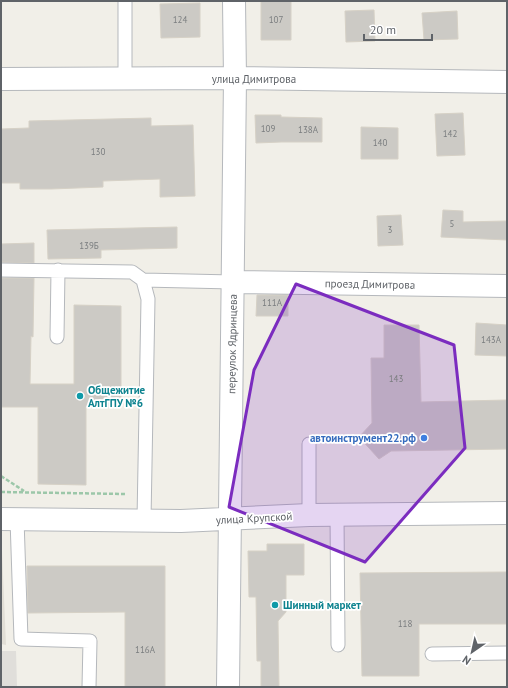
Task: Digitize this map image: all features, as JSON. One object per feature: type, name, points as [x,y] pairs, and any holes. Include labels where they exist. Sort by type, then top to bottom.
[{"type":"street","name":"переулок Ядринцева","points":[[228,687],[235,78],[234,1]]},
{"type":"street","name":"улица Димитрова","points":[[1,79],[235,78],[507,82]]},
{"type":"street","name":"проезд Димитрова","points":[[233,282],[507,286]]},
{"type":"street","name":"улица Крупской","points":[[9,519],[181,521],[309,515],[507,512]]},
{"type":"lane","points":[[124,79],[125,1]]},
{"type":"lane","points":[[1,270],[132,272],[143,280],[233,282]]},
{"type":"lane","points":[[57,338],[58,270]]},
{"type":"lane","points":[[143,280],[148,299],[144,520]]},
{"type":"lane","points":[[309,444],[309,515]]},
{"type":"lane","points":[[337,515],[338,645]]},
{"type":"lane","points":[[9,519],[21,639],[90,641],[89,687]]},
{"type":"lane","points":[[432,654],[507,653]]},
{"type":"path","points":[[1,476],[26,492]]},
{"type":"highlighted area","points":[[296,284],[454,345],[465,448],[365,562],[229,507],[254,370]]},
{"type":"shaded area","points":[[2,551],[6,645],[1,644]]},
{"type":"shaded area","points":[[1,651],[16,651],[17,687],[1,687]]},
{"type":"building","points":[[261,1],[291,1],[291,40],[261,40]]},
{"type":"building","points":[[200,3],[200,37],[161,38],[160,4]]},
{"type":"building","points":[[374,10],[375,41],[346,42],[345,11]]},
{"type":"building","points":[[457,11],[458,39],[424,40],[422,13]]},
{"type":"building","points":[[463,113],[465,155],[437,156],[435,114]]},
{"type":"building","points":[[255,115],[322,118],[322,142],[256,143]]},
{"type":"building","points":[[151,118],[151,126],[193,125],[195,196],[160,197],[160,179],[103,181],[103,187],[51,189],[20,189],[20,183],[1,183],[1,129],[29,128],[29,121]]},
{"type":"building","points":[[361,127],[398,128],[398,159],[361,159]]},
{"type":"building","points":[[443,210],[463,211],[463,222],[507,221],[507,240],[441,237]]},
{"type":"building","points":[[401,215],[403,245],[378,246],[377,216]]},
{"type":"building","points":[[177,227],[177,248],[101,250],[101,258],[48,259],[47,230]]},
{"type":"building","points":[[34,243],[34,263],[1,262],[1,244]]},
{"type":"building","name":"Общежитие АлтГПУ №6","points":[[1,278],[34,278],[33,337],[31,336],[30,384],[74,384],[74,305],[121,306],[121,407],[86,407],[86,485],[38,484],[38,407],[1,407]]},
{"type":"building","points":[[257,295],[288,295],[288,316],[256,316]]},
{"type":"building","points":[[476,323],[507,325],[507,356],[475,355]]},
{"type":"building","points":[[384,325],[419,325],[421,402],[507,400],[507,449],[391,451],[379,459],[359,437],[372,423],[371,358],[384,358]]},
{"type":"building","points":[[267,544],[304,544],[304,575],[286,575],[286,612],[278,621],[279,687],[261,687],[261,661],[257,661],[256,597],[249,597],[248,551],[267,551]]},
{"type":"building","points":[[27,566],[165,566],[165,687],[125,687],[125,612],[28,613]]},
{"type":"building","points":[[507,572],[507,624],[419,624],[419,676],[362,676],[360,573]]},
{"type":"place","name":"Общежитие АлтГПУ №6","points":[[80,396]]},
{"type":"place","name":"автоинструмент22.рф","points":[[424,438]]},
{"type":"place","name":"Шинный маркет","points":[[275,605]]}]
